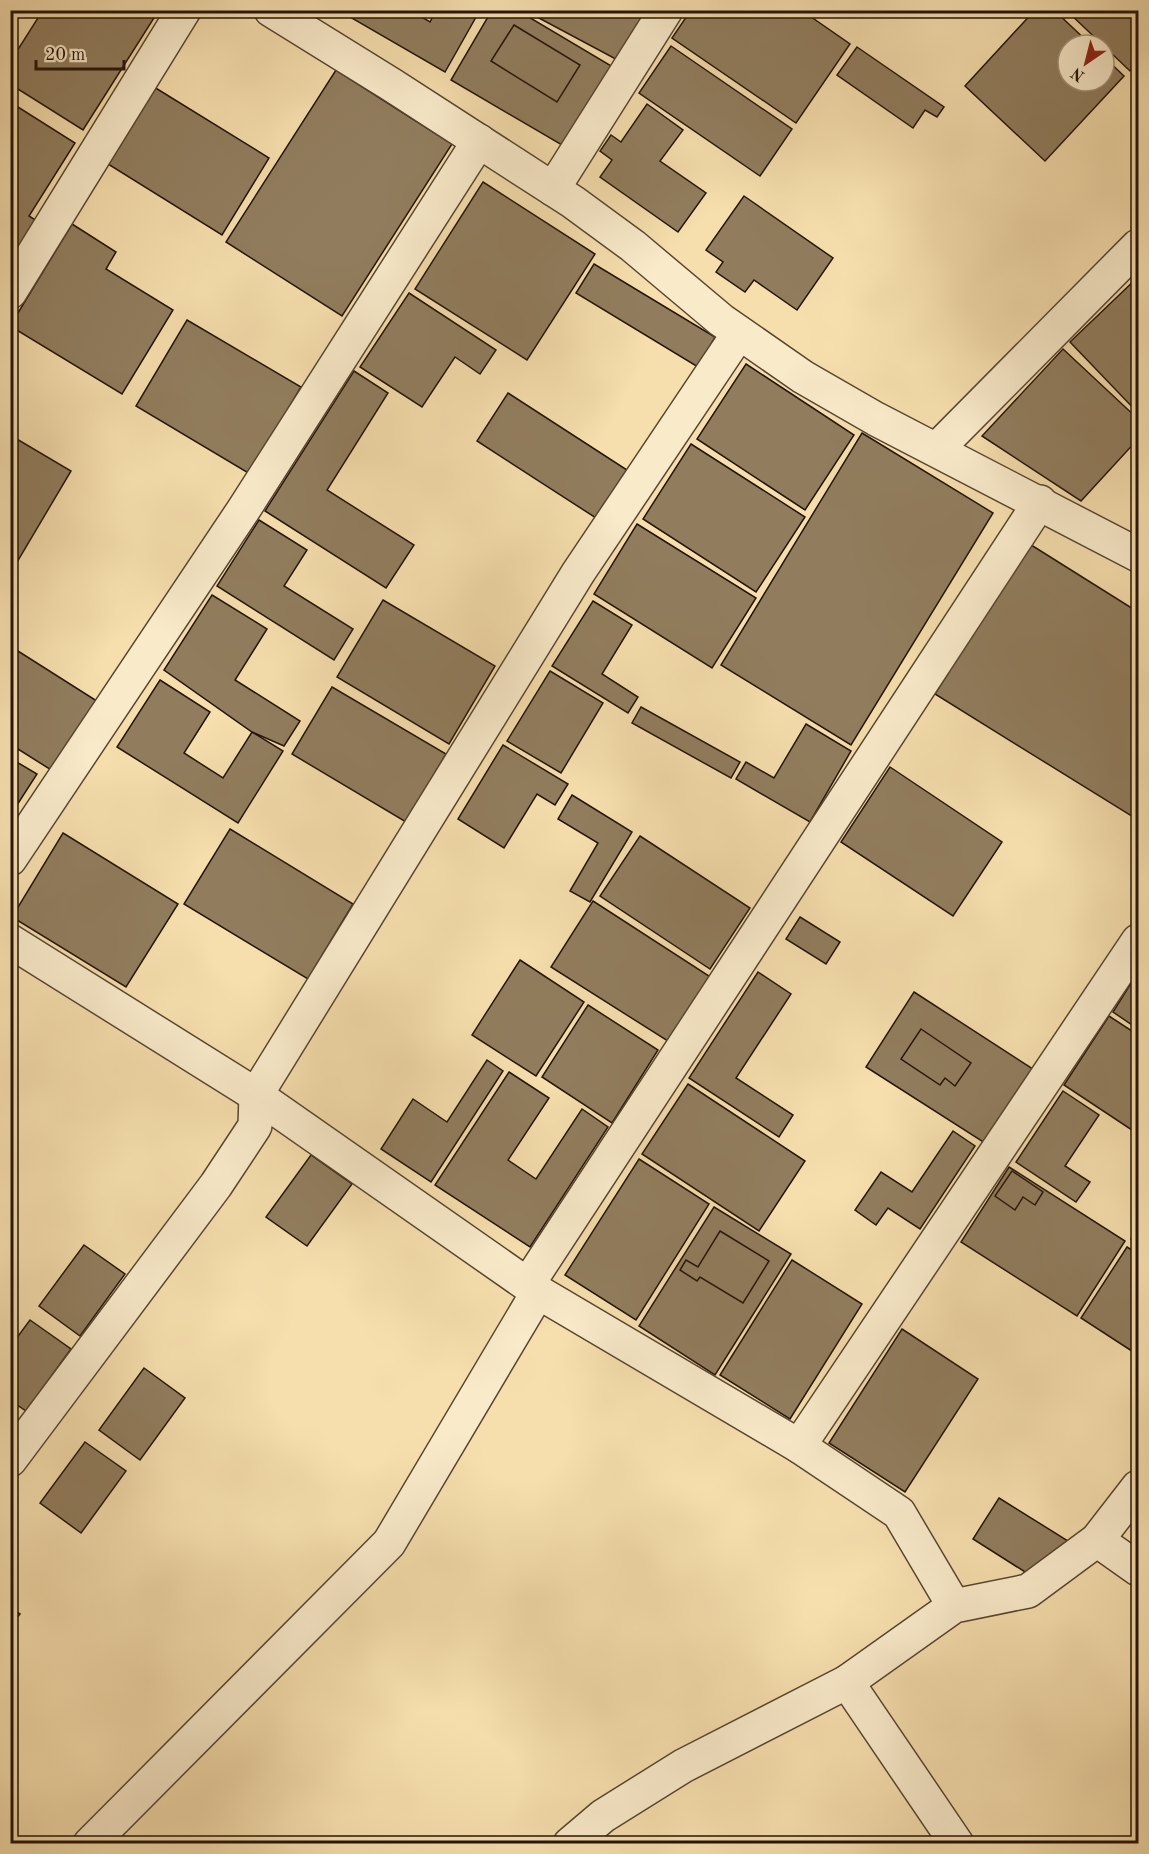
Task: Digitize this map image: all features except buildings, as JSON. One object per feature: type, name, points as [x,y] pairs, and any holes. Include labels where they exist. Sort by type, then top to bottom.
[{"type":"street","points":[[10,292],[184,10]]},
{"type":"street","points":[[272,10],[553,189],[633,246],[739,333],[803,377],[876,419],[1040,502],[1138,555]]},
{"type":"street","points":[[553,189],[666,10]]},
{"type":"street","points":[[10,859],[243,509],[479,141]]},
{"type":"street","points":[[937,449],[1138,246]]},
{"type":"street","points":[[10,1460],[216,1185],[255,1126],[256,1095],[566,592],[739,333]]},
{"type":"street","points":[[90,1844],[389,1543],[533,1288],[1040,502]]},
{"type":"street","points":[[799,1446],[1138,940]]},
{"type":"street","points":[[10,941],[256,1095],[533,1288],[799,1446],[899,1513],[954,1606]]},
{"type":"street","points":[[570,1844],[603,1816],[682,1766],[847,1682],[954,1606],[1028,1591],[1097,1540],[1138,1487]]},
{"type":"street","points":[[1097,1540],[1138,1569]]},
{"type":"street","points":[[847,1682],[957,1844]]}]
